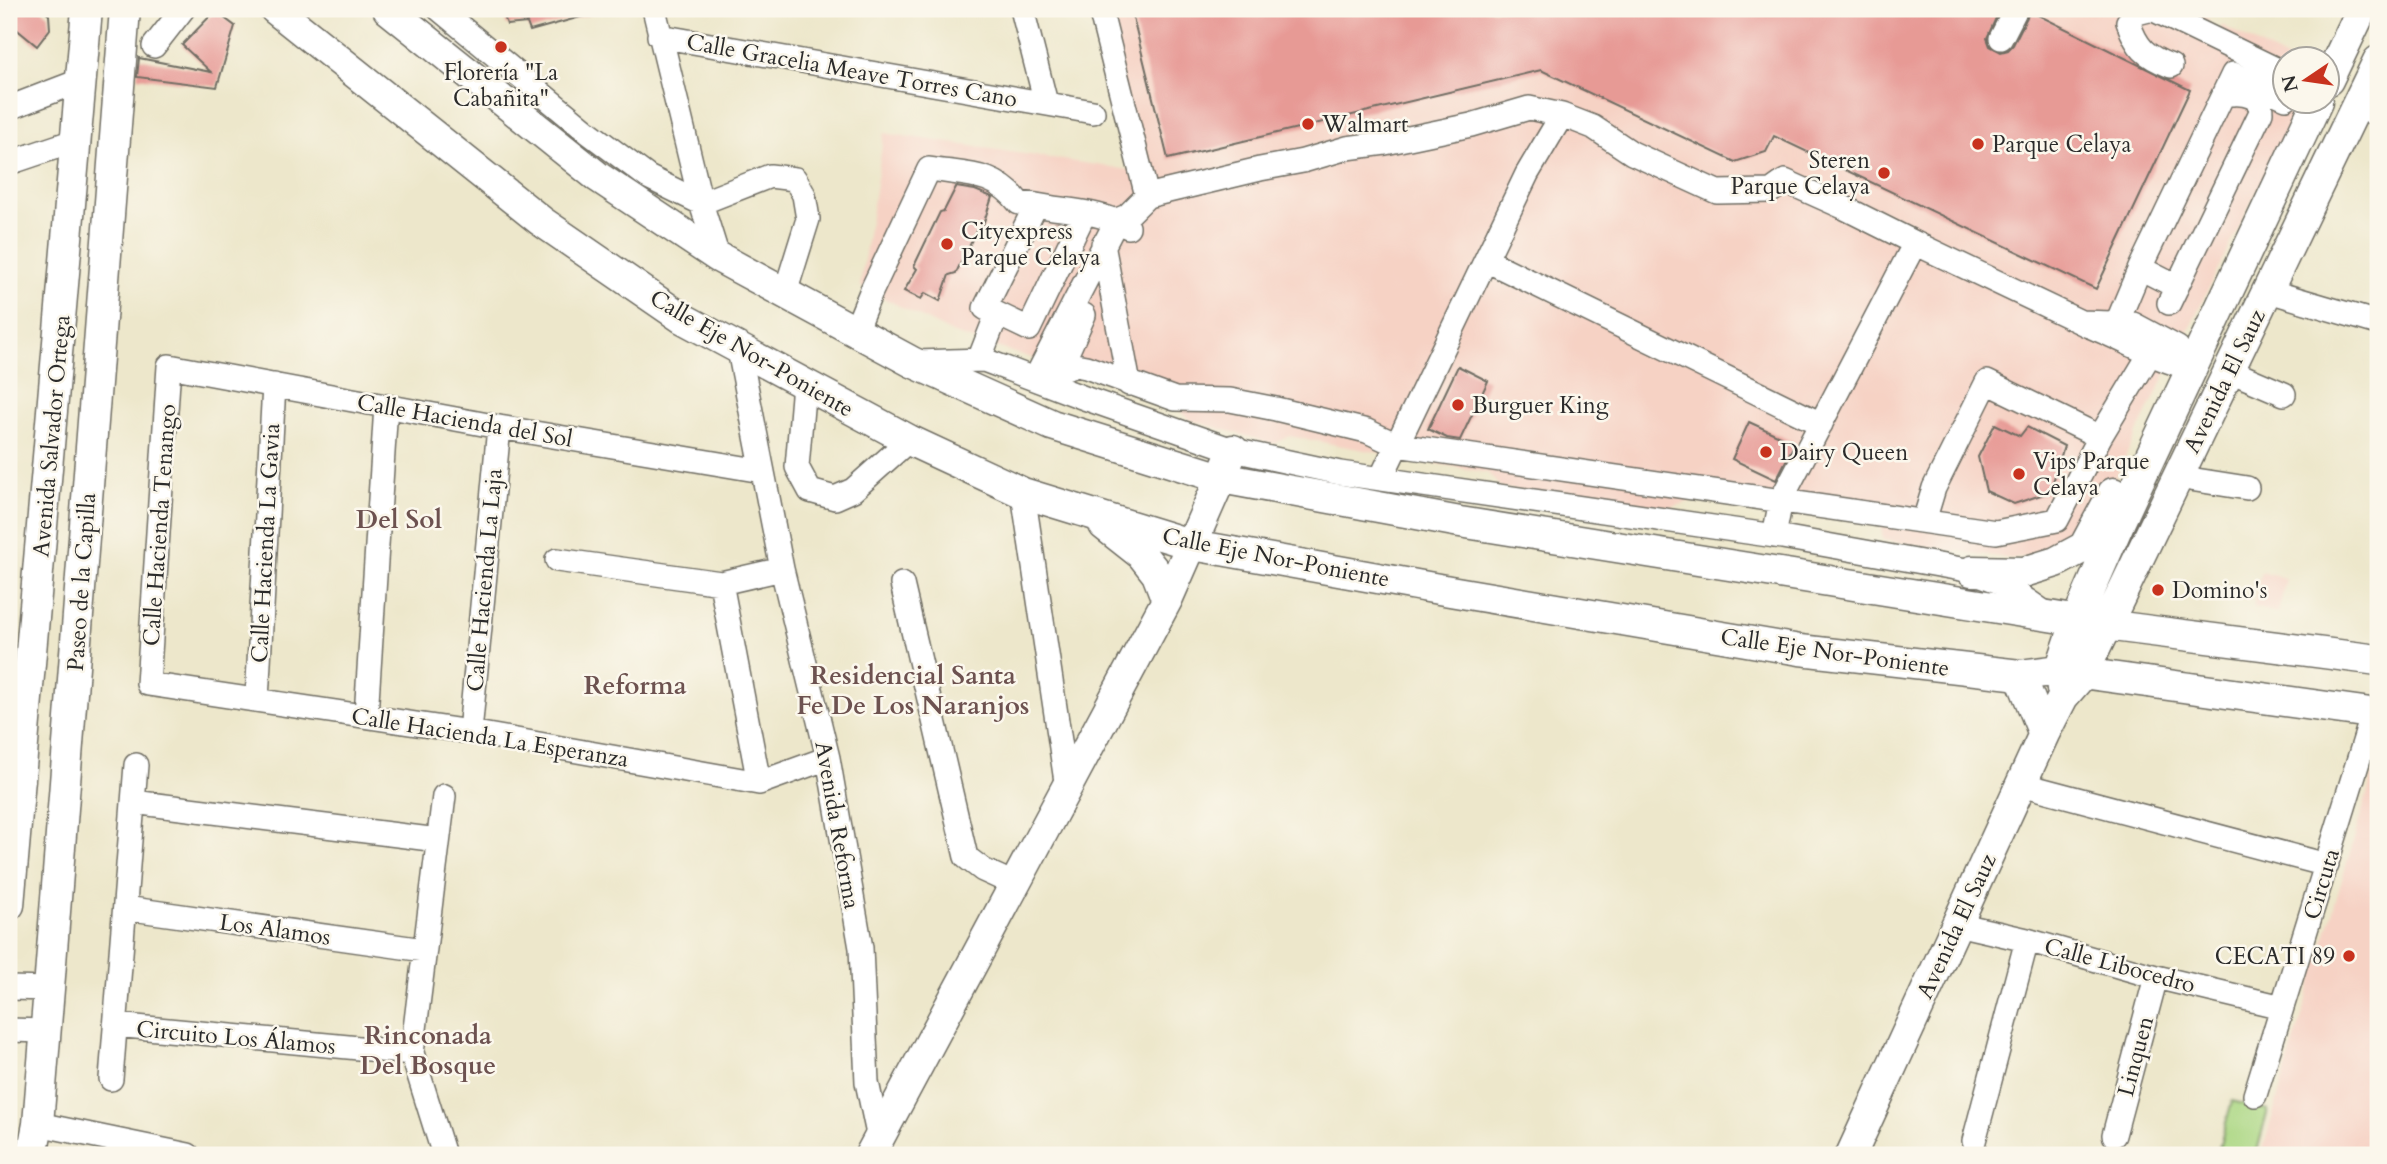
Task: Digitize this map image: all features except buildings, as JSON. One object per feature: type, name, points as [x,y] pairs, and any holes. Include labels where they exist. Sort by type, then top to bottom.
[{"type":"main road","name":"Paseo de la Capilla","points":[[32,1155],[38,1124],[46,1031],[125,9]]},
{"type":"main road","name":"Calle Eje Nor-Poniente","points":[[275,9],[541,221],[682,318],[909,440],[1023,493],[1193,545],[1800,650],[2375,714]]},
{"type":"main road","points":[[388,9],[598,177],[718,257],[912,362],[1052,425],[1221,478],[1460,523],[2091,622],[2378,660]]},
{"type":"main road","points":[[2342,51],[2362,9]]},
{"type":"main road","name":"Avenida Salvador Ortega","points":[[9,905],[77,141],[82,80],[83,12]]},
{"type":"main road","name":"Avenida El Sauz","points":[[2091,622],[2177,477],[2226,375],[2360,116],[2378,61]]},
{"type":"main road","points":[[2342,112],[2360,116]]},
{"type":"main road","name":"Avenida El Sauz","points":[[1851,1155],[2069,680],[2153,452],[2303,116]]},
{"type":"main road","points":[[2191,368],[2226,375]]},
{"type":"main road","points":[[875,1147],[1167,600],[1233,450]]},
{"type":"main road","points":[[1972,571],[2024,572],[2056,562],[2084,547],[2127,466],[2153,452]]},
{"type":"main road","points":[[1090,513],[1142,555],[1157,575],[1167,600]]},
{"type":"main road","points":[[2020,675],[2044,734]]},
{"type":"street","points":[[154,46],[183,9]]},
{"type":"street","points":[[439,9],[588,132],[648,177],[701,203],[770,176],[795,179],[804,195],[808,219],[785,293]]},
{"type":"street","points":[[654,9],[701,203],[718,257]]},
{"type":"street","points":[[1022,9],[1046,103]]},
{"type":"street","points":[[1100,9],[1146,196]]},
{"type":"street","points":[[2001,38],[2016,9]]},
{"type":"street","points":[[2171,66],[2151,58],[2134,41],[2128,22],[2137,13],[2153,9],[2272,67]]},
{"type":"street","name":"Calle Gracelia Meave Torres Cano","points":[[659,36],[1093,112]]},
{"type":"street","points":[[2091,326],[2112,323],[2119,318],[2140,268],[2233,74],[2272,92]]},
{"type":"street","points":[[10,106],[82,80]]},
{"type":"street","points":[[2140,268],[2173,295],[2261,113],[2261,106],[2256,99],[2236,93],[2222,96]]},
{"type":"street","points":[[1048,379],[1106,254],[1124,221],[1146,196],[1303,161],[1347,148],[1471,125],[1529,108],[1562,115],[1593,127],[1632,153],[1717,192],[1770,191],[1785,181],[2169,363],[2191,368]]},
{"type":"street","points":[[1381,478],[1527,174],[1562,115]]},
{"type":"street","points":[[9,163],[77,141]]},
{"type":"street","points":[[855,331],[929,169],[991,178],[1008,190],[1019,203],[1124,221]]},
{"type":"street","points":[[979,360],[987,302],[1036,205]]},
{"type":"street","points":[[987,302],[1028,329],[1084,214]]},
{"type":"street","points":[[1778,537],[1786,494],[1915,243]]},
{"type":"street","points":[[1106,254],[1129,384]]},
{"type":"street","points":[[1486,260],[1821,424]]},
{"type":"street","points":[[985,262],[1009,261]]},
{"type":"street","points":[[2269,291],[2378,323]]},
{"type":"street","points":[[2091,326],[2133,324],[2178,348],[2191,368]]},
{"type":"street","name":"Avenida Reforma","points":[[739,350],[782,569],[828,758],[860,948],[867,1082],[875,1147]]},
{"type":"street","points":[[1048,379],[1075,365],[1175,399],[1230,400],[1276,409],[1367,431],[1397,446],[1786,494],[1996,532],[2057,520],[2100,438],[2150,354]]},
{"type":"street","points":[[912,362],[984,360],[1048,379],[1233,450],[1340,473],[1778,537],[1972,571],[2002,583],[2047,615]]},
{"type":"street","name":"Calle Hacienda del Sol","points":[[169,366],[499,427],[762,471]]},
{"type":"street","name":"Calle Hacienda Tenango","points":[[148,684],[169,366]]},
{"type":"street","points":[[2226,375],[2284,394]]},
{"type":"street","points":[[1924,521],[1934,488],[1987,382],[2100,438]]},
{"type":"street","points":[[804,384],[797,467],[810,491],[835,498],[853,490],[909,440]]},
{"type":"street","name":"Calle Hacienda La Gavia","points":[[257,700],[274,386]]},
{"type":"street","points":[[366,716],[386,406]]},
{"type":"street","name":"Calle Hacienda La Laja","points":[[470,732],[499,427]]},
{"type":"street","points":[[2177,477],[2247,488]]},
{"type":"street","points":[[1023,493],[1067,788]]},
{"type":"street","points":[[557,560],[721,583],[782,569]]},
{"type":"street","points":[[721,583],[759,783]]},
{"type":"street","points":[[902,584],[966,857],[982,870],[1016,885]]},
{"type":"street","name":"Calle Hacienda La Esperanza","points":[[148,684],[470,732],[759,783],[828,758]]},
{"type":"street","name":"Circuta","points":[[2255,1094],[2375,714]]},
{"type":"street","name":"Circuito Los Álamos","points":[[136,765],[115,1025],[412,1053]]},
{"type":"street","points":[[2021,784],[2327,865]]},
{"type":"street","points":[[444,796],[412,1053],[444,1155]]},
{"type":"street","points":[[133,802],[438,840]]},
{"type":"street","name":"Los Alamos","points":[[125,908],[424,950]]},
{"type":"street","name":"Calle Libocedro","points":[[1957,924],[2027,940],[2156,977],[2283,1007]]},
{"type":"street","points":[[1974,1141],[2027,940]]},
{"type":"street","name":"Linquen","points":[[2114,1135],[2156,977]]},
{"type":"street","points":[[9,988],[49,989]]},
{"type":"street","points":[[111,1079],[115,1025]]},
{"type":"street","points":[[9,1030],[46,1031]]},
{"type":"street","points":[[38,1124],[188,1155]]},
{"type":"shaded area","name":"Parque Celaya","points":[[1090,9],[2189,9],[2210,19],[2206,26],[2219,32],[2222,25],[2272,52],[2272,116],[2294,116],[2094,520],[2078,539],[2050,553],[2013,559],[1883,540],[1880,523],[1708,496],[1662,510],[1501,488],[1488,473],[1289,436],[1274,444],[1190,420],[1168,400],[954,334],[860,286],[884,133],[1130,170]]},
{"type":"shaded area","points":[[2261,572],[2286,579],[2278,613],[2253,607]]},
{"type":"shaded area","name":"CECATI 89","points":[[2378,757],[2378,1155],[2261,1155]]},
{"type":"green space","points":[[2232,1101],[2268,1110],[2256,1155],[2217,1155]]},
{"type":"place","name":"Florería \"La Cabañita\"","points":[[501,47]]},
{"type":"place","name":"Walmart","points":[[1308,124]]},
{"type":"place","name":"Parque Celaya","points":[[1978,144]]},
{"type":"place","name":"Steren Parque Celaya","points":[[1884,173]]},
{"type":"place","name":"Cityexpress Parque Celaya","points":[[947,244]]},
{"type":"place","name":"Burguer King","points":[[1458,405]]},
{"type":"place","name":"Dairy Queen","points":[[1766,452]]},
{"type":"place","name":"Vips Parque Celaya","points":[[2019,474]]},
{"type":"place","name":"Domino's","points":[[2158,590]]},
{"type":"place","name":"CECATI 89","points":[[2349,956]]},
{"type":"district","name":"Del Sol","points":[[399,519]]},
{"type":"district","name":"Reforma","points":[[635,685]]},
{"type":"district","name":"Residencial Santa Fe De Los Naranjos","points":[[913,690]]},
{"type":"district","name":"Rinconada Del Bosque","points":[[428,1050]]}]
